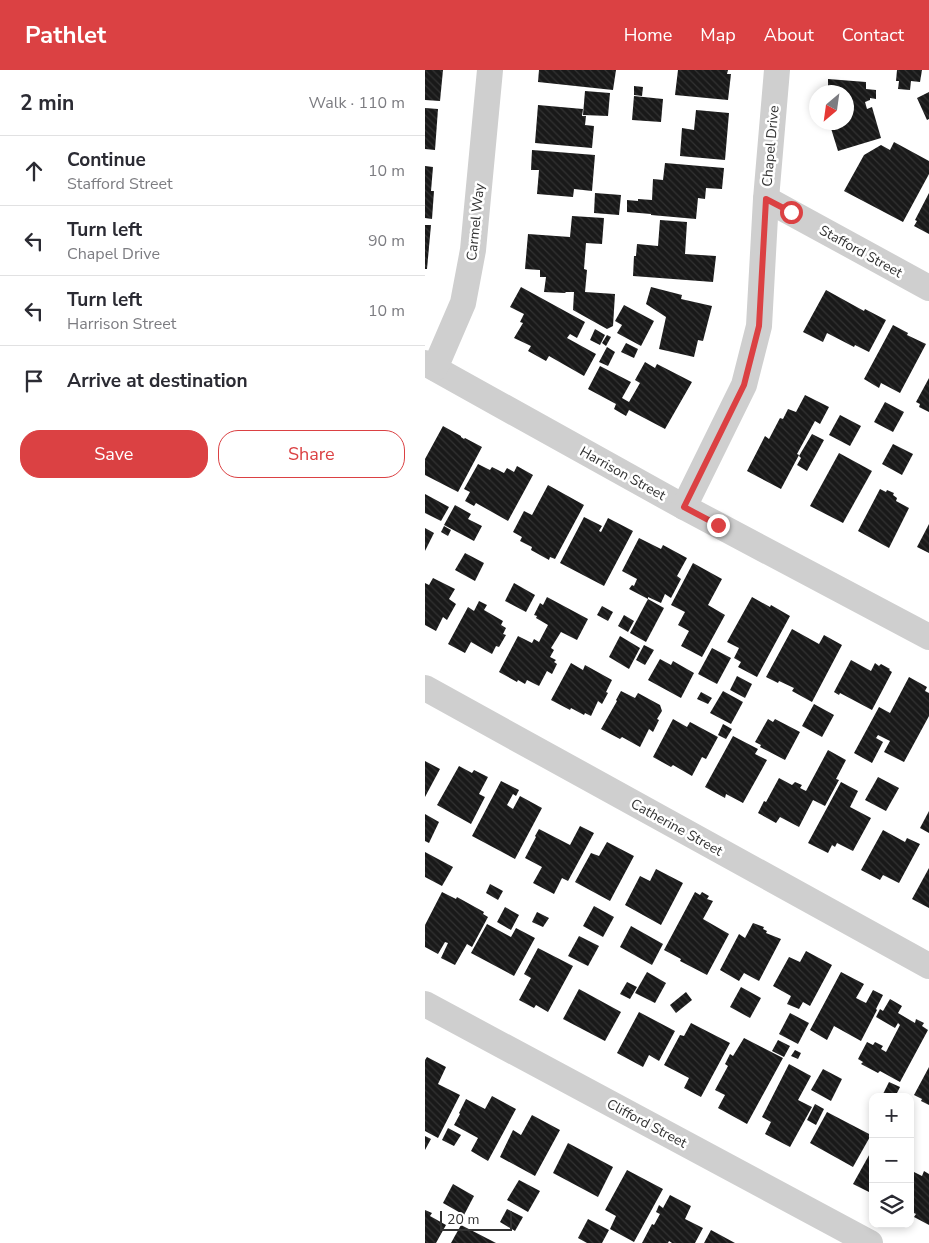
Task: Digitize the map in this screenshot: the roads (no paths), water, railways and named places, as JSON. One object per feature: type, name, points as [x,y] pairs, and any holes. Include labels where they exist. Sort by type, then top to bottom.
[{"type":"street","name":"Carmel Way","points":[[430,366],[463,303],[472,259],[490,70]]},
{"type":"street","name":"Chapel Drive","points":[[684,507],[744,385],[759,326],[766,199],[777,70]]},
{"type":"street","name":"Stafford Street","points":[[766,199],[929,288]]},
{"type":"street","name":"Harrison Street","points":[[430,366],[684,507],[929,637]]},
{"type":"street","name":"Catherine Street","points":[[425,688],[929,966]]},
{"type":"street","name":"Clifford Street","points":[[425,1004],[870,1243]]}]
